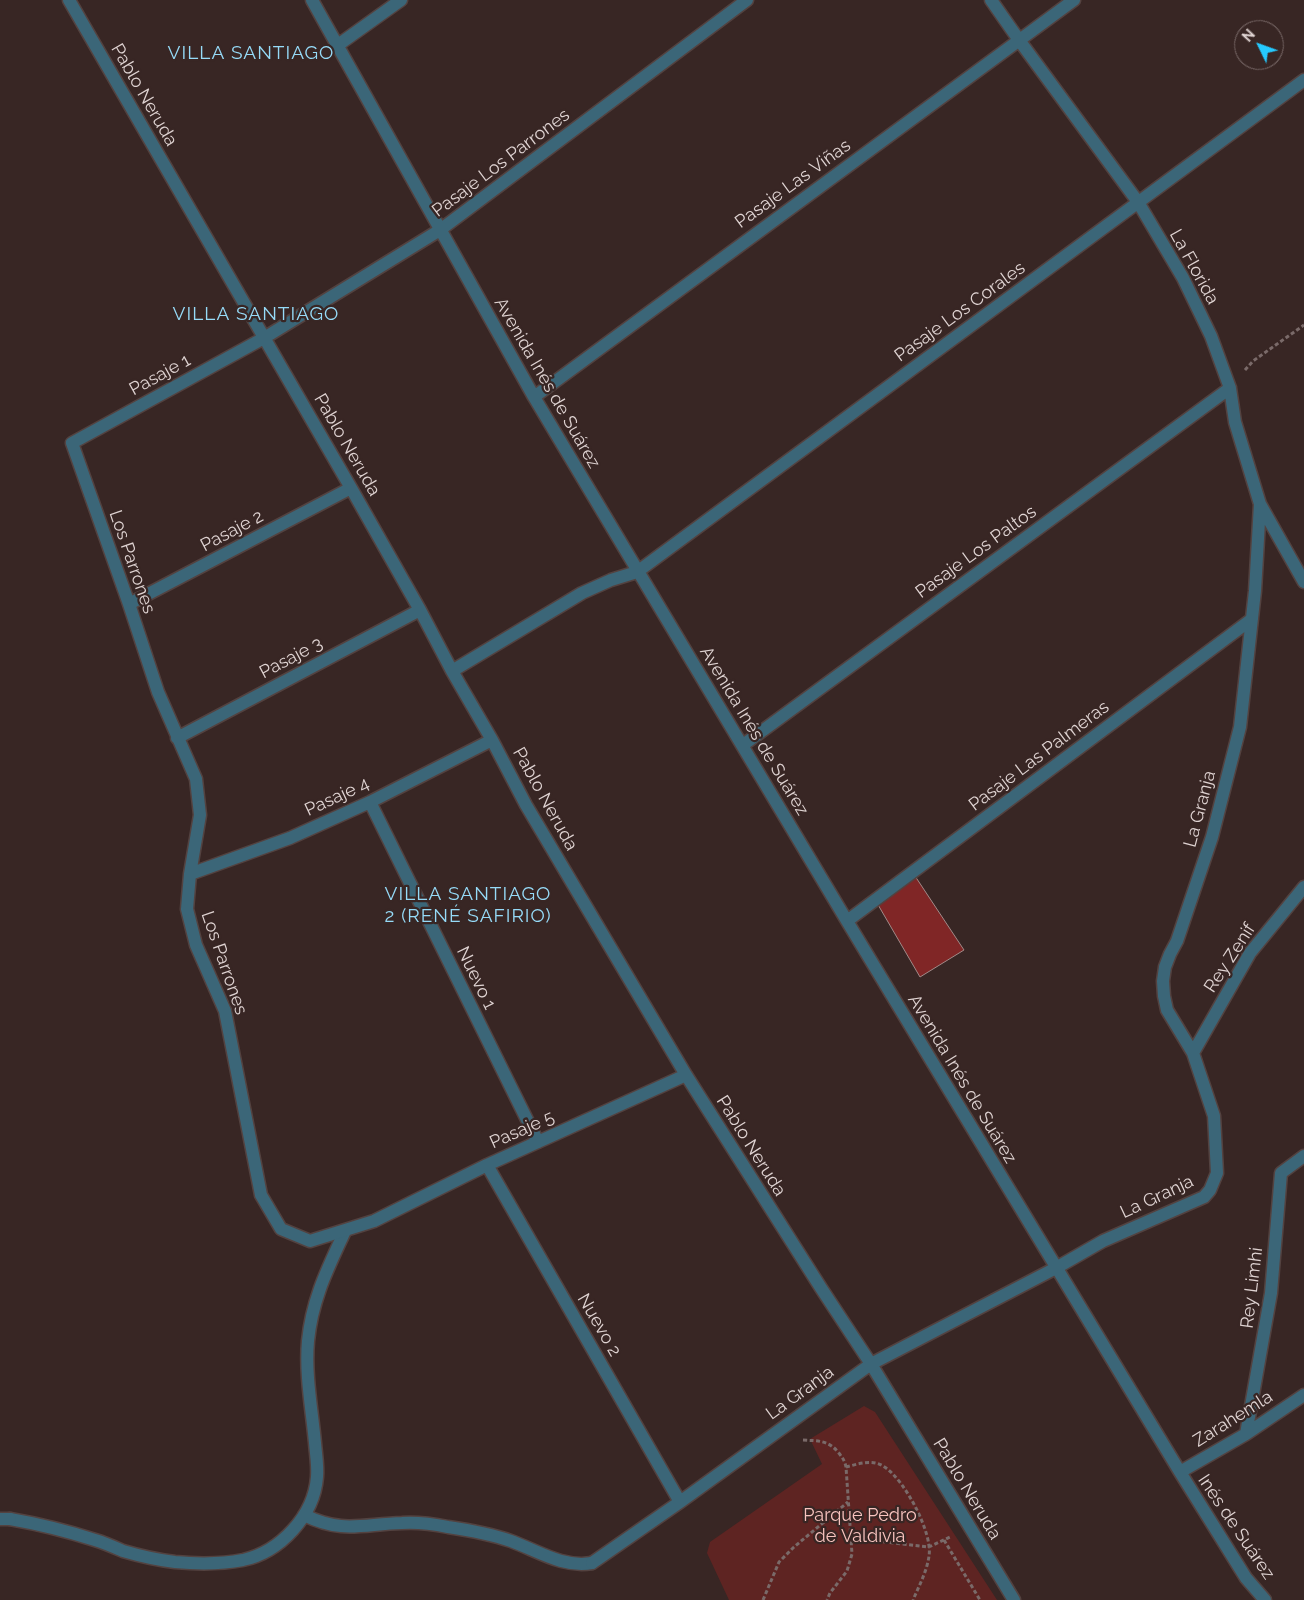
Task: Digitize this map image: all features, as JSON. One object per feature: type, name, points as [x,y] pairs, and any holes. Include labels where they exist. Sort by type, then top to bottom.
[{"type":"street","name":"Pablo Neruda","points":[[69,0],[351,488],[492,740],[526,805],[686,1076],[871,1364],[1014,1600]]},
{"type":"street","name":"Avenida Inés de Suárez","points":[[312,0],[534,397],[637,572],[1180,1472]]},
{"type":"street","points":[[338,45],[402,0]]},
{"type":"street","name":"Pasaje Los Parrones","points":[[264,338],[440,230],[748,0]]},
{"type":"street","name":"La Florida","points":[[991,0],[1138,202],[1187,286],[1211,336],[1230,388],[1235,422],[1260,504],[1304,582]]},
{"type":"street","name":"Pasaje Las Viñas","points":[[534,397],[1074,0]]},
{"type":"street","name":"Pasaje Los Corales","points":[[452,671],[582,592],[637,572],[1304,80]]},
{"type":"street","name":"Pasaje 1","points":[[72,443],[264,338]]},
{"type":"street","name":"Pasaje Los Paltos","points":[[743,745],[1230,388]]},
{"type":"street","name":"Los Parrones","points":[[72,443],[158,692],[196,779],[200,815],[190,874],[187,909],[196,945],[225,1011],[261,1195],[281,1229],[310,1241],[374,1221]]},
{"type":"street","name":"Pasaje 2","points":[[129,604],[351,488]]},
{"type":"street","name":"La Granja","points":[[304,1515],[328,1525],[344,1527],[403,1523],[446,1526],[479,1532],[511,1541],[564,1562],[592,1563],[871,1364],[1056,1268],[1103,1241],[1204,1197],[1210,1190],[1217,1173],[1214,1116],[1193,1053],[1167,1010],[1163,981],[1165,967],[1176,941],[1212,837],[1240,727],[1255,591],[1260,504]]},
{"type":"street","name":"Pasaje 3","points":[[177,738],[420,610]]},
{"type":"street","name":"Pasaje Las Palmeras","points":[[847,922],[1252,619]]},
{"type":"street","name":"Pasaje 4","points":[[190,874],[290,838],[370,802],[492,740]]},
{"type":"street","name":"Nuevo 1","points":[[370,802],[538,1142]]},
{"type":"street","name":"Rey Zenif","points":[[1193,1053],[1250,953],[1304,887]]},
{"type":"street","name":"Pasaje 5","points":[[374,1221],[487,1165],[686,1076]]},
{"type":"street","name":"Rey Limhi","points":[[1246,1434],[1271,1293],[1281,1173],[1304,1156]]},
{"type":"street","name":"Nuevo 2","points":[[487,1165],[680,1502]]},
{"type":"street","points":[[5,1519],[40,1524],[149,1558],[176,1562],[204,1563],[244,1559],[258,1554],[283,1539],[295,1528],[312,1501],[317,1477],[308,1372],[311,1316],[319,1288],[345,1231]]},
{"type":"street","name":"Zarahemla","points":[[1180,1472],[1246,1434],[1304,1395]]},
{"type":"street","name":"Inés de Suárez","points":[[1180,1472],[1246,1578],[1265,1600]]},
{"type":"path","points":[[1230,388],[1253,360],[1304,325]]},
{"type":"path","points":[[803,1440],[820,1441],[832,1446],[845,1461],[846,1467],[852,1554],[847,1571],[827,1600]]},
{"type":"path","points":[[846,1467],[867,1462],[883,1465],[899,1480],[908,1494],[928,1536],[930,1556],[913,1600]]},
{"type":"path","points":[[763,1600],[779,1562],[848,1501]]},
{"type":"path","points":[[851,1538],[929,1546],[956,1533]]},
{"type":"path","points":[[944,1540],[980,1600]]},
{"type":"green space","name":"Parque Pedro de Valdivia","points":[[864,1406],[875,1412],[997,1600],[729,1600],[707,1553],[710,1542],[822,1464],[810,1439]]},
{"type":"building","points":[[915,876],[964,950],[920,977],[877,903]]},
{"type":"district","name":"VILLA SANTIAGO","points":[[251,53]]},
{"type":"district","name":"VILLA SANTIAGO","points":[[256,314]]},
{"type":"district","name":"VILLA SANTIAGO 2 (RENÉ SAFIRIO)","points":[[468,905]]}]
